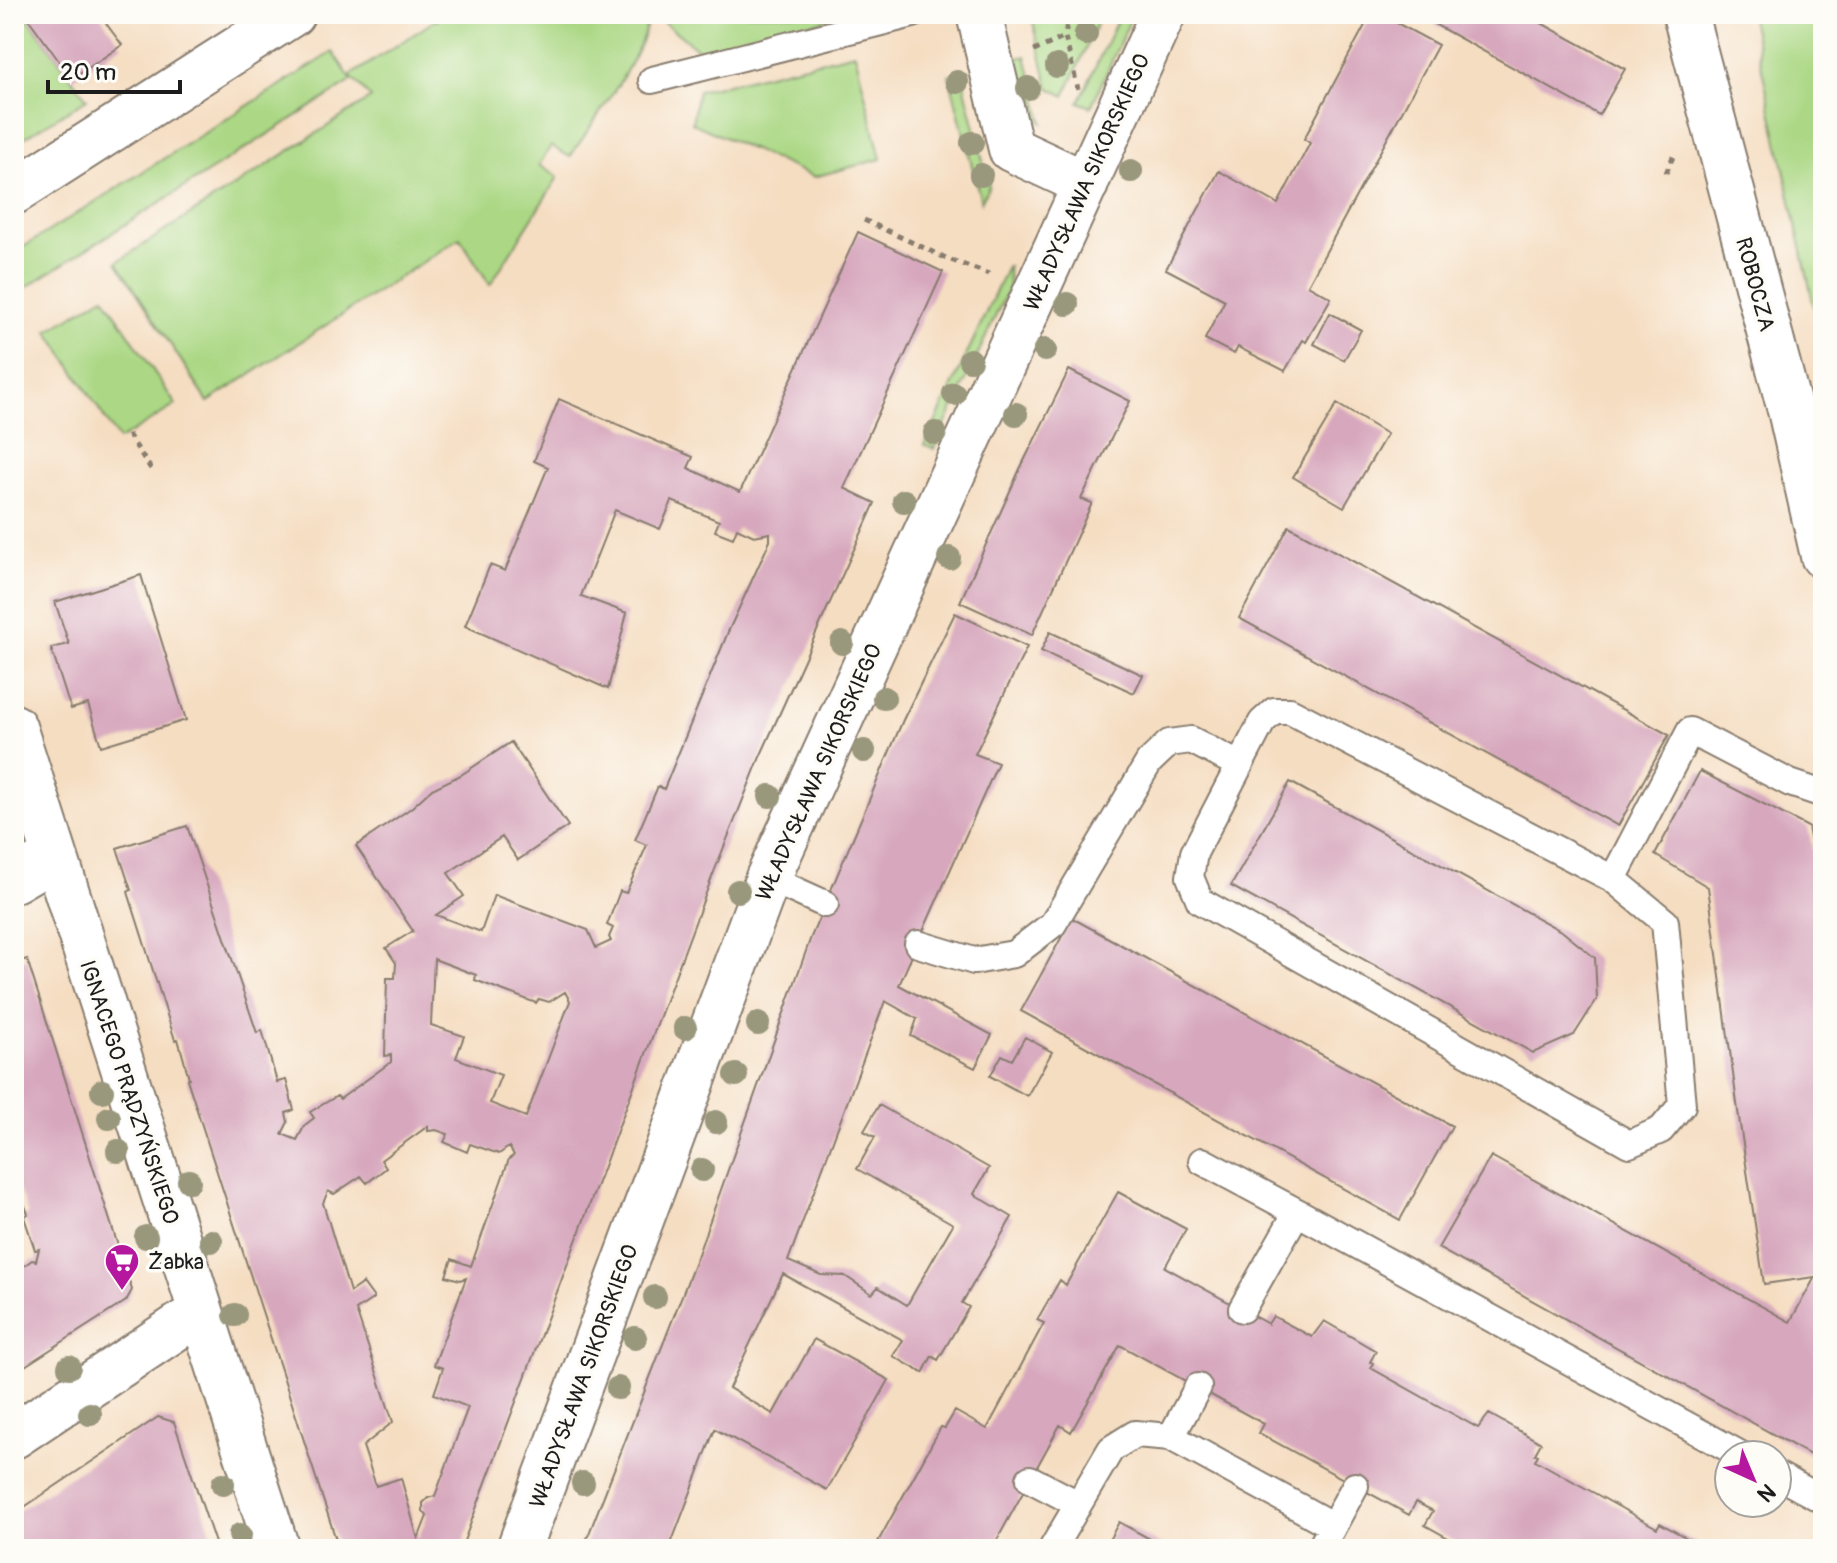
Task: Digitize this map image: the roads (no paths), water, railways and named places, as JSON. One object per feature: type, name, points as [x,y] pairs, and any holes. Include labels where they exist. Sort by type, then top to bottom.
[{"type":"street","points":[[14,192],[292,14]]},
{"type":"street","points":[[979,14],[1011,149],[1086,184]]},
{"type":"street","name":"WŁADYSŁAWA SIKORSKIEGO","points":[[519,1549],[768,878],[1163,14]]},
{"type":"street","name":"ROBOCZA","points":[[1685,14],[1790,410],[1823,556]]},
{"type":"street","name":"IGNACEGO PRĄDZYŃSKIEGO","points":[[14,727],[277,1549]]},
{"type":"street","points":[[14,880],[55,856]]},
{"type":"street","points":[[14,1436],[200,1312]]},
{"type":"lane","points":[[652,80],[913,14]]},
{"type":"lane","points":[[1274,711],[1290,711],[1613,879],[1665,922],[1682,1105],[1661,1130],[1629,1144],[1200,901],[1190,877],[1194,853],[1262,722],[1274,711]]},
{"type":"lane","points":[[1613,879],[1690,731],[1790,783],[1823,794]]},
{"type":"lane","points":[[918,944],[974,961],[1014,954],[1053,924],[1149,762],[1169,743],[1191,740],[1239,765]]},
{"type":"lane","points":[[768,878],[825,904]]},
{"type":"lane","points":[[1202,1161],[1713,1440]]},
{"type":"lane","points":[[1242,1309],[1297,1212]]},
{"type":"lane","points":[[1171,1437],[1198,1387]]},
{"type":"lane","points":[[1052,1549],[1076,1503],[1111,1449],[1135,1434],[1171,1437],[1333,1526]]},
{"type":"lane","points":[[1030,1479],[1076,1503]]},
{"type":"lane","points":[[1793,1484],[1823,1500]]},
{"type":"lane","points":[[1320,1549],[1355,1486]]},
{"type":"place","name":"Żabka","points":[[122,1292]]}]
